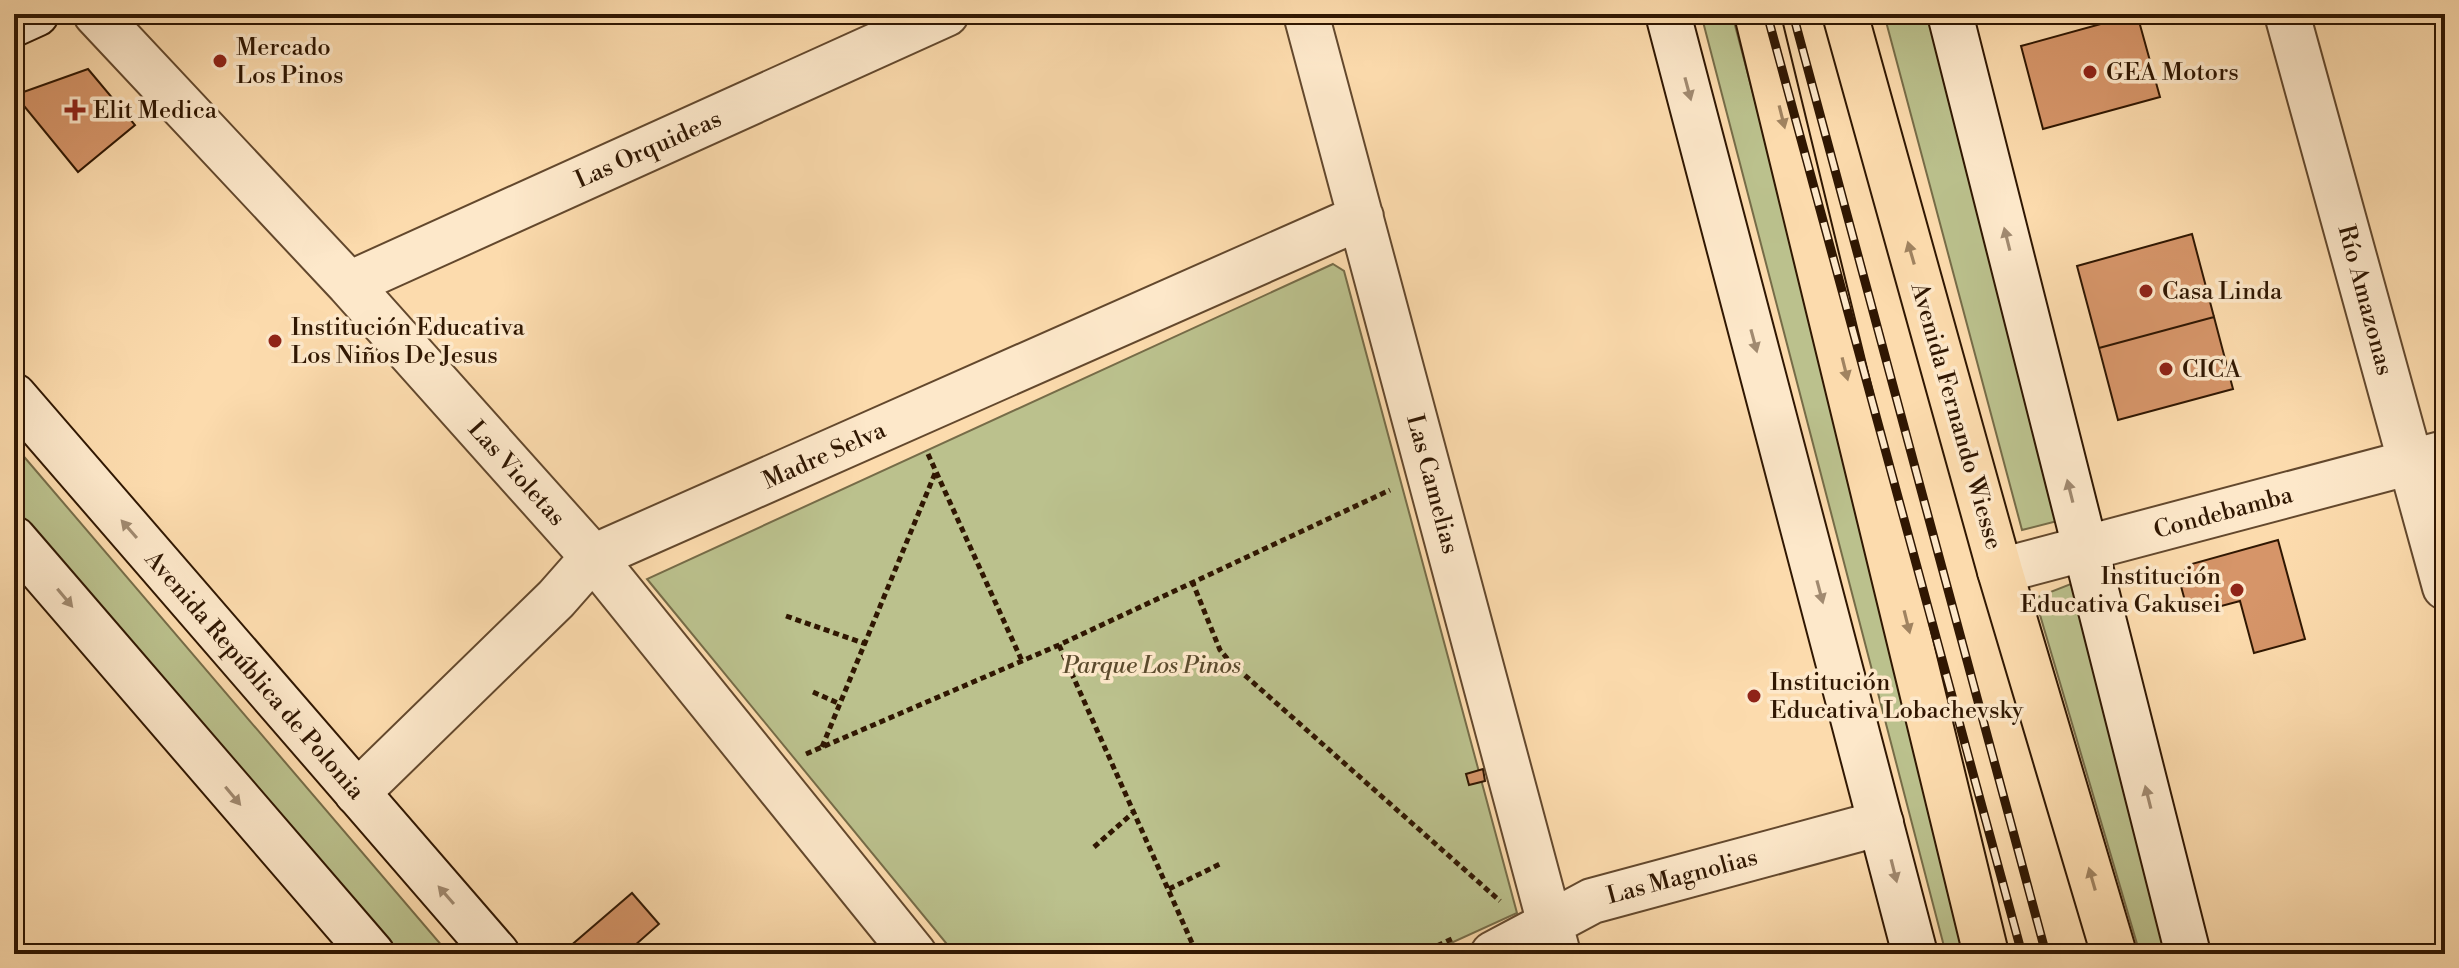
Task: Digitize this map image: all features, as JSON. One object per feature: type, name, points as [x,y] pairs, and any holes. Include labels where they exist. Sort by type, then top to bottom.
[{"type":"main road","points":[[1757,14],[1986,954]]},
{"type":"main road","name":"Avenida Fernando Wiesse","points":[[1845,14],[2000,571],[2114,954]]},
{"type":"street","points":[[14,24],[36,14]]},
{"type":"street","name":"Las Violetas","points":[[96,14],[349,284],[593,557],[914,954]]},
{"type":"street","name":"Las Orquideas","points":[[349,284],[946,14]]},
{"type":"street","name":"Las Camelias","points":[[1306,14],[1361,217],[1540,930]]},
{"type":"street","points":[[1668,14],[1915,954]]},
{"type":"street","points":[[1950,14],[2188,954]]},
{"type":"street","name":"Río Amazonas","points":[[2287,14],[2428,458],[2445,587]]},
{"type":"street","name":"Madre Selva","points":[[357,793],[556,599],[593,557],[1361,217]]},
{"type":"street","name":"Avenida República de Polonia","points":[[14,396],[497,954]]},
{"type":"street","name":"Condebamba","points":[[2000,571],[2428,458]]},
{"type":"street","points":[[14,539],[372,954]]},
{"type":"street","name":"Las Magnolias","points":[[1493,954],[1592,901],[1881,823]]},
{"type":"path","points":[[914,461],[943,448]]},
{"type":"path","points":[[928,454],[1022,661]]},
{"type":"path","points":[[822,747],[936,471]]},
{"type":"path","points":[[811,769],[801,756],[1059,645],[1398,486]]},
{"type":"path","points":[[1192,581],[1220,650],[1231,663],[1540,930]]},
{"type":"path","points":[[786,616],[866,644]]},
{"type":"path","points":[[1059,645],[1197,954]]},
{"type":"path","points":[[813,692],[840,704]]},
{"type":"path","points":[[1094,847],[1134,812]]},
{"type":"path","points":[[1169,889],[1220,864]]},
{"type":"green space","points":[[1701,14],[1732,14],[1938,792],[1965,954],[1946,954]]},
{"type":"green space","points":[[1884,14],[1934,14],[2069,518],[2022,530]]},
{"type":"green space","name":"Parque Los Pinos","points":[[1333,264],[1344,271],[1517,913],[1427,954],[955,954],[647,579]]},
{"type":"green space","points":[[14,445],[449,954],[396,954],[14,508]]},
{"type":"green space","points":[[2086,578],[2185,954],[2140,954],[2035,598]]},
{"type":"building","name":"GEA Motors","points":[[2137,14],[2160,97],[2043,129],[2021,46]]},
{"type":"building","name":"Elit Medica","points":[[88,69],[135,125],[78,172],[15,95]]},
{"type":"building","name":"Casa Linda","points":[[2192,234],[2214,317],[2099,348],[2077,266]]},
{"type":"building","name":"CICA","points":[[2214,317],[2233,389],[2118,420],[2099,348]]},
{"type":"building","name":"Institución Educativa Gakusei","points":[[2278,540],[2305,639],[2254,653],[2240,601],[2199,612],[2185,601],[2179,579],[2188,565]]},
{"type":"building","points":[[1483,769],[1485,781],[1469,785],[1466,774]]},
{"type":"building","points":[[632,893],[659,924],[625,954],[561,954]]},
{"type":"railway","points":[[1767,14],[2022,954]]},
{"type":"railway","points":[[1793,14],[2046,954]]},
{"type":"place","name":"Mercado Los Pinos","points":[[220,61]]},
{"type":"place","name":"GEA Motors","points":[[2090,72]]},
{"type":"place","name":"Elit Medica","points":[[75,110]]},
{"type":"place","name":"Casa Linda","points":[[2146,291]]},
{"type":"place","name":"Institución Educativa Los Niños De Jesus","points":[[275,341]]},
{"type":"place","name":"CICA","points":[[2166,369]]},
{"type":"place","name":"Institución Educativa Gakusei","points":[[2237,590]]},
{"type":"place","name":"Institución Educativa Lobachevsky","points":[[1754,696]]}]
